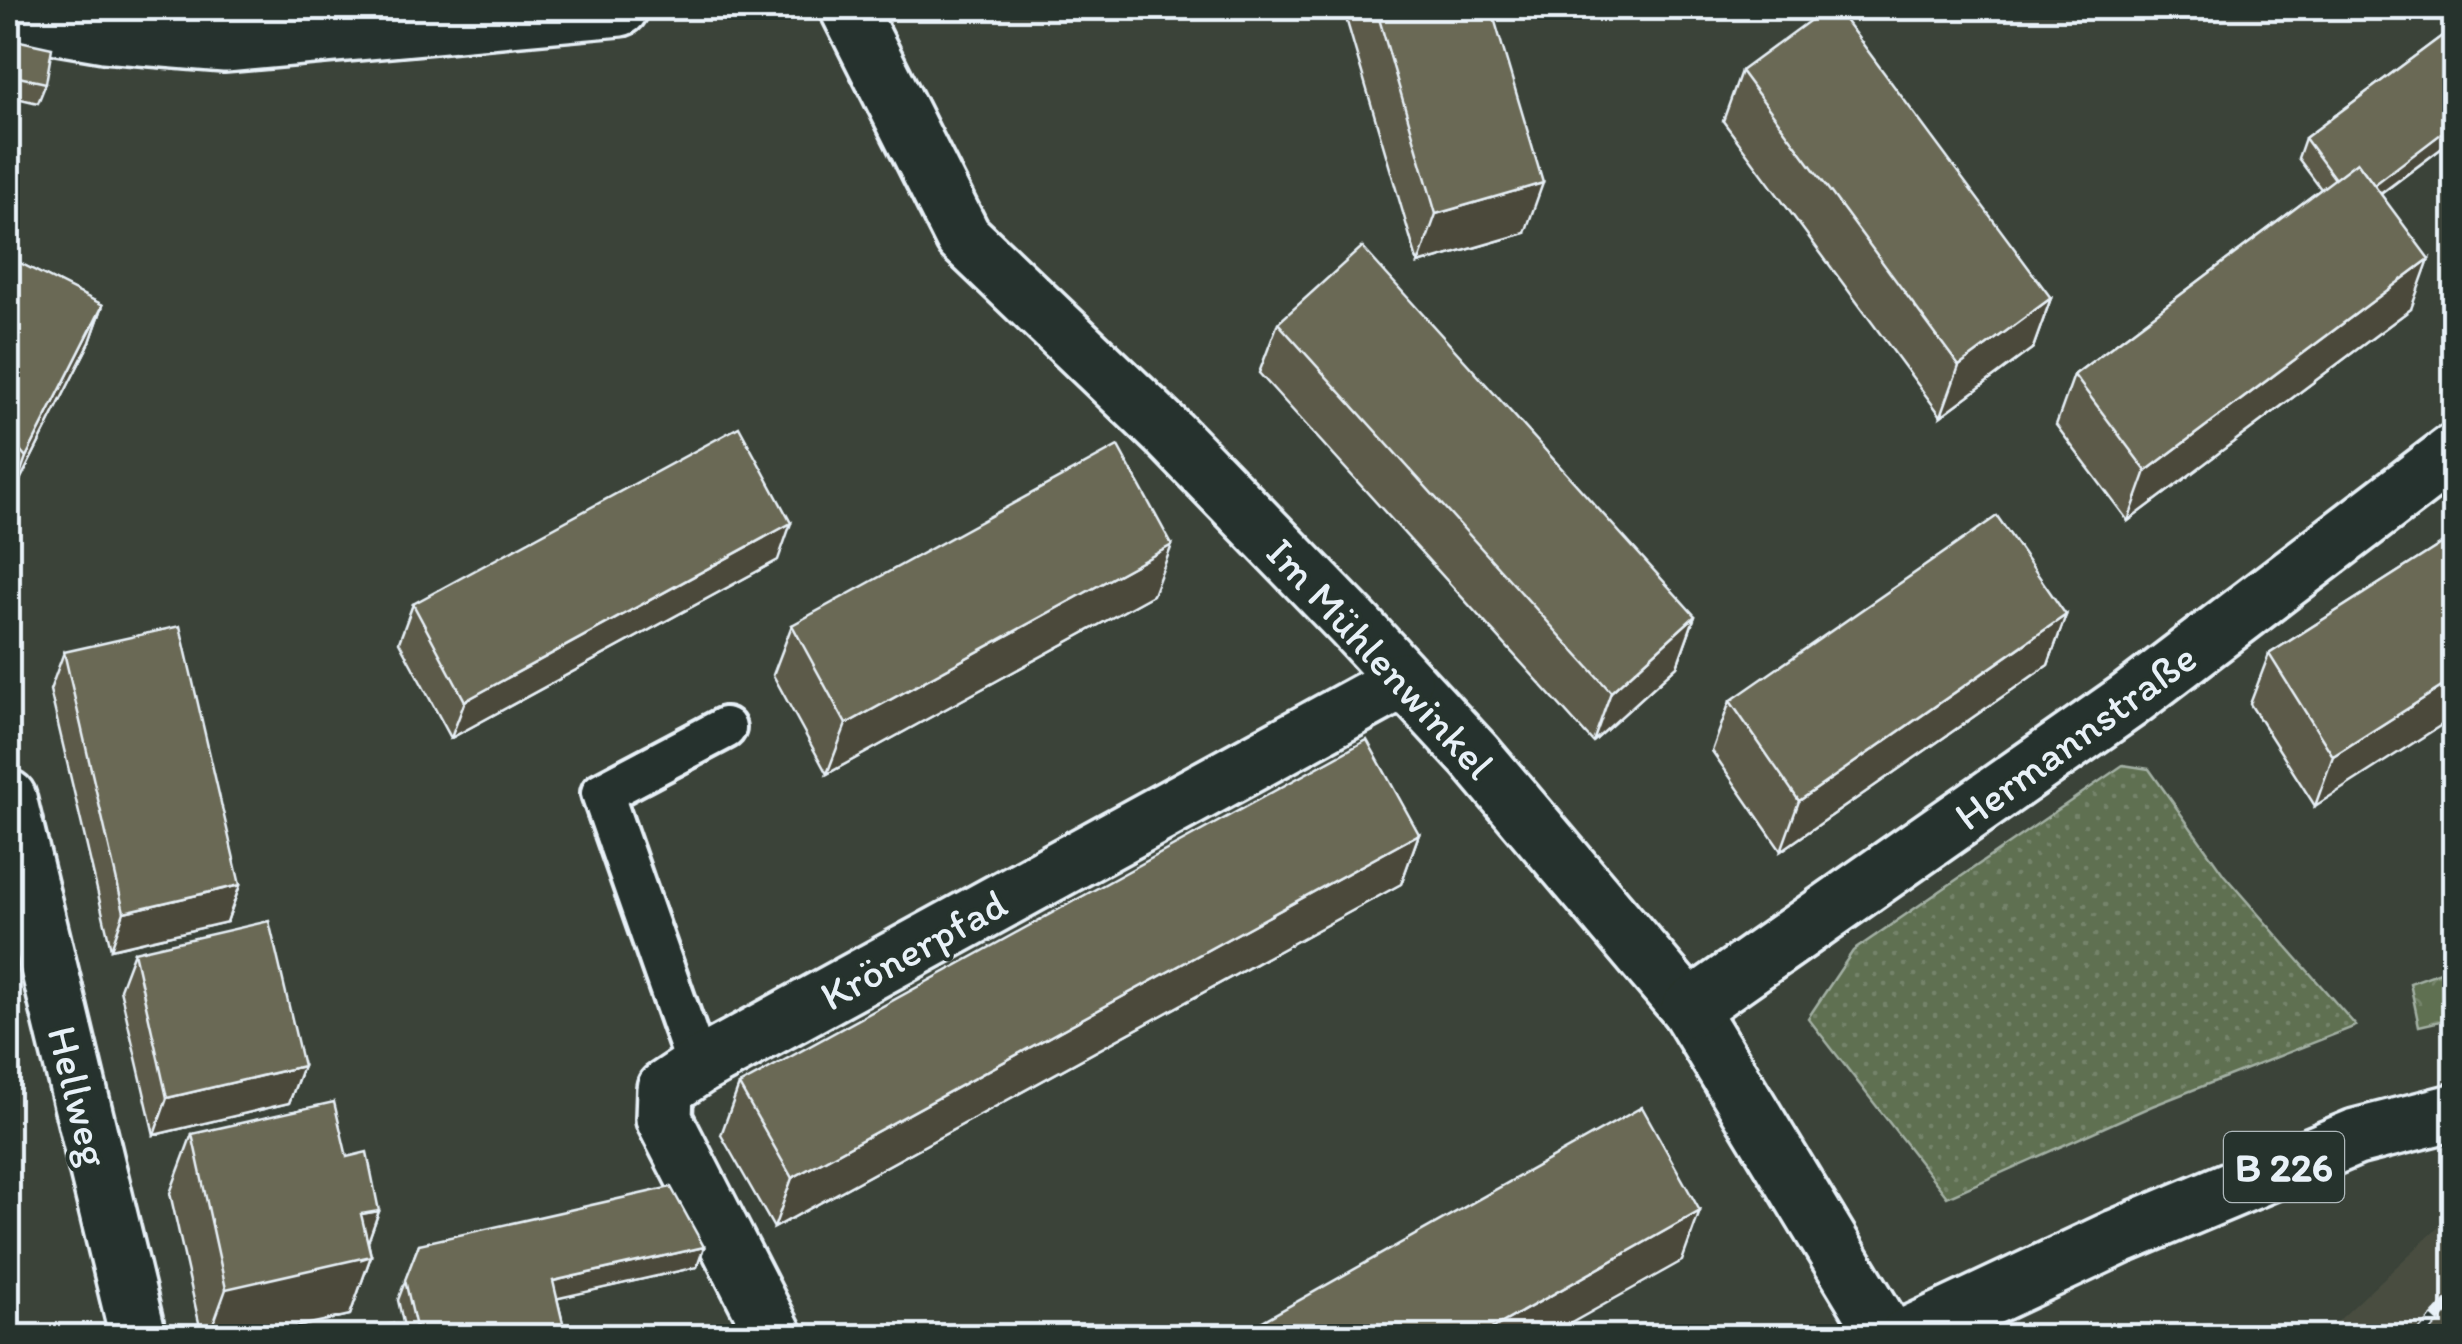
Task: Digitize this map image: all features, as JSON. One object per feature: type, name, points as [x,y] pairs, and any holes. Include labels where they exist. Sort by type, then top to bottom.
[{"type":"street","points":[[8,21],[225,44],[620,8]]},
{"type":"street","name":"Im Mühlenwinkel","points":[[848,8],[963,236],[1170,435],[1353,624],[1475,756],[1689,1008],[1888,1336]]},
{"type":"street","name":"Hermannstraße","points":[[1689,1008],[2128,701],[2454,452]]},
{"type":"street","name":"Krönerpfad","points":[[775,1336],[664,1119],[665,1089],[698,1067],[1404,680]]},
{"type":"street","name":"Hellweg","points":[[8,798],[138,1336]]},
{"type":"street","name":"B 226","points":[[1907,1336],[2118,1237],[2356,1137],[2454,1112]]},
{"type":"lane","points":[[698,1067],[602,793],[725,728]]},
{"type":"shaded area","points":[[2454,1213],[2454,1336],[2322,1336]]},
{"type":"green space","points":[[2123,765],[2149,769],[2224,875],[2356,1026],[2152,1106],[1947,1197],[1808,1018],[1853,951]]},
{"type":"green space","points":[[2454,967],[2454,1018],[2419,1026],[2410,983]]},
{"type":"building","points":[[1376,8],[1491,8],[1543,183],[1436,214]]},
{"type":"building","points":[[1827,8],[1836,8],[2051,298],[1959,366],[1741,71]]},
{"type":"building","points":[[2454,27],[2454,124],[2374,185],[2357,162],[2335,179],[2305,138]]},
{"type":"building","points":[[20,41],[52,48],[46,83],[14,76]]},
{"type":"building","points":[[2357,162],[2429,259],[2146,471],[2074,375]]},
{"type":"building","points":[[1362,247],[1695,616],[1611,692],[1278,323]]},
{"type":"building","points":[[8,257],[103,305],[26,457],[8,436]]},
{"type":"building","points":[[739,427],[791,523],[465,701],[413,604]]},
{"type":"building","points":[[1118,446],[1172,545],[846,724],[792,625]]},
{"type":"building","points":[[1997,516],[2066,615],[1799,801],[1730,701]]},
{"type":"building","points":[[2454,536],[2454,679],[2333,756],[2269,654]]},
{"type":"building","points":[[180,626],[240,885],[124,912],[64,652]]},
{"type":"building","points":[[1367,740],[1419,834],[792,1178],[739,1085]]},
{"type":"building","points":[[269,921],[303,1066],[167,1098],[134,952]]},
{"type":"building","points":[[334,1102],[347,1157],[367,1152],[379,1211],[361,1214],[371,1256],[226,1289],[192,1134]]},
{"type":"building","points":[[1642,1107],[1700,1211],[1479,1336],[1236,1336]]},
{"type":"building","points":[[671,1187],[704,1247],[553,1281],[566,1336],[418,1336],[405,1280],[419,1244]]},
{"type":"building","points":[[393,1324],[395,1336],[339,1336]]},
{"type":"railway","points":[[2420,1336],[2454,1299]]}]
